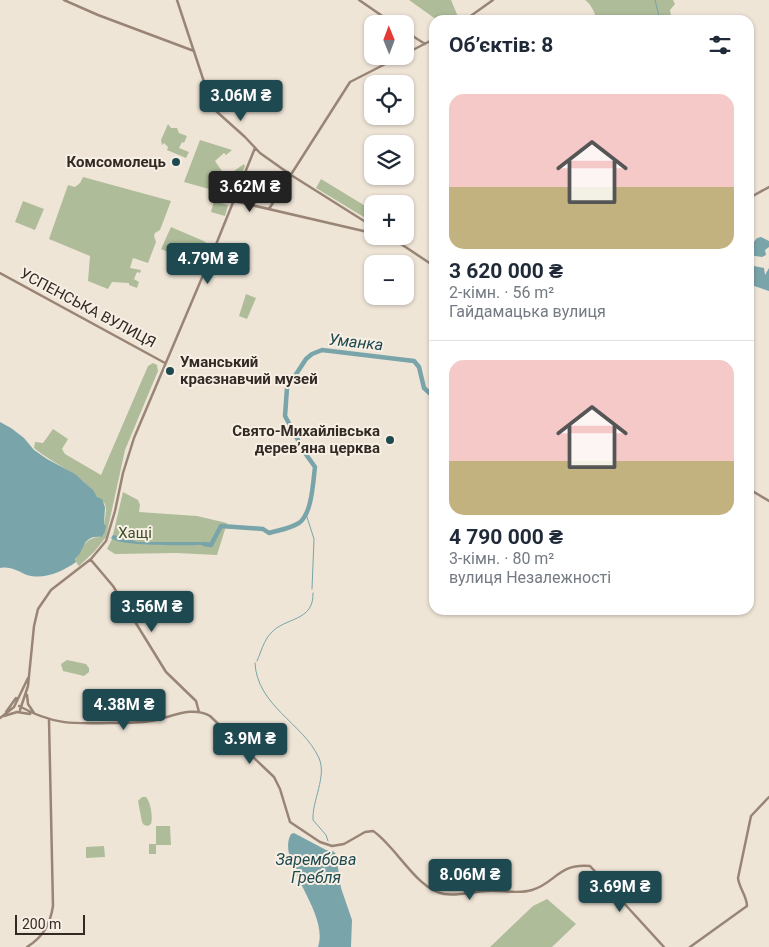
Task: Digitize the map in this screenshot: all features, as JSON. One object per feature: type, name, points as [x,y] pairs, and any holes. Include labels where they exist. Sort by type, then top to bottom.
[{"type":"main road","points":[[64,0],[98,15],[194,51]]},
{"type":"main road","points":[[177,0],[212,106],[217,113],[255,148],[290,175],[364,221]]},
{"type":"main road","points":[[359,0],[381,15]]},
{"type":"main road","points":[[472,15],[493,0]]},
{"type":"main road","points":[[414,37],[425,44]]},
{"type":"main road","points":[[414,50],[429,42]]},
{"type":"main road","points":[[269,209],[350,82],[383,65]]},
{"type":"main road","points":[[37,716],[28,704],[27,691],[34,626],[41,603],[56,586],[91,559],[109,533],[120,483],[130,450],[255,148]]},
{"type":"main road","points":[[754,195],[769,187]]},
{"type":"main road","points":[[234,201],[364,231]]},
{"type":"main road","points":[[401,245],[429,263]]},
{"type":"main road","name":"УСПЕНСЬКА ВУЛИЦЯ","points":[[0,273],[165,362]]},
{"type":"main road","points":[[754,492],[769,500]]},
{"type":"main road","points":[[91,559],[113,586],[166,672],[195,700],[198,712]]},
{"type":"main road","points":[[1,718],[14,707],[29,677]]},
{"type":"main road","points":[[1,718],[21,691]]},
{"type":"main road","points":[[17,712],[27,691]]},
{"type":"main road","points":[[14,707],[49,720],[75,724],[151,721],[182,713],[198,712],[210,716],[272,773],[280,789],[290,822],[324,844],[332,846],[341,845],[369,830],[377,833],[425,884],[442,893],[491,890],[529,891],[536,889],[575,865],[590,866],[664,947]]},
{"type":"main road","points":[[14,707],[14,710],[17,712]]},
{"type":"main road","points":[[1,718],[17,712],[37,716]]},
{"type":"main road","points":[[27,947],[44,932],[50,920],[53,906],[49,720]]},
{"type":"main road","points":[[691,947],[748,906],[738,884],[738,878],[751,816],[769,797]]},
{"type":"green space","points":[[409,0],[451,0],[457,15],[430,15]]},
{"type":"green space","points":[[585,0],[673,0],[675,4],[670,10],[671,15],[595,15]]},
{"type":"green space","points":[[168,124],[171,128],[177,128],[179,133],[187,136],[179,148],[189,152],[186,158],[167,150],[168,147],[164,143],[162,145],[161,140]]},
{"type":"green space","points":[[200,140],[232,150],[226,155],[224,153],[215,161],[226,177],[233,174],[234,171],[244,164],[245,166],[233,194],[184,182]]},
{"type":"green space","points":[[83,177],[171,201],[160,230],[155,233],[156,242],[148,263],[133,258],[130,268],[141,270],[140,273],[137,272],[134,279],[139,282],[137,288],[129,285],[129,283],[112,282],[108,289],[88,281],[90,256],[49,239],[68,185],[75,187]]},
{"type":"green space","points":[[321,179],[364,205],[364,217],[316,188]]},
{"type":"green space","points":[[23,201],[44,209],[35,230],[15,222]]},
{"type":"green space","points":[[214,201],[228,205],[225,216],[211,212]]},
{"type":"green space","points":[[171,227],[206,242],[196,264],[161,249]]},
{"type":"green space","points":[[246,294],[256,298],[247,319],[239,316]]},
{"type":"green space","points":[[153,363],[157,365],[158,371],[125,450],[106,537],[79,566],[75,560],[82,547],[92,538],[102,537],[105,526],[105,504],[84,482],[34,448],[35,442],[43,443],[53,429],[68,439],[62,449],[65,454],[101,475],[148,366]]},
{"type":"green space","name":"Хащі","points":[[123,492],[138,500],[140,505],[139,512],[197,516],[227,523],[217,555],[176,553],[115,554],[107,549],[112,539]]},
{"type":"green space","points":[[67,660],[86,664],[89,672],[84,676],[63,671],[61,664]]},
{"type":"green space","points":[[142,797],[146,797],[151,810],[151,824],[148,826],[142,822],[138,801]]},
{"type":"green space","points":[[156,826],[170,826],[171,845],[156,845],[156,854],[149,854],[149,844],[156,844]]},
{"type":"green space","points":[[104,846],[105,857],[86,858],[86,847]]},
{"type":"green space","points":[[547,899],[576,924],[552,947],[490,947],[533,906]]},
{"type":"water","points":[[761,237],[769,241],[769,247],[765,250],[766,255],[762,257],[754,256],[754,242]]},
{"type":"water","points":[[754,266],[764,268],[765,275],[769,268],[769,291],[754,286]]},
{"type":"water","points":[[0,422],[24,438],[34,450],[75,474],[93,490],[97,497],[102,499],[105,507],[104,524],[106,526],[102,537],[90,538],[75,559],[76,562],[53,574],[33,576],[11,568],[0,568]]},
{"type":"water","points":[[113,535],[137,542],[207,542],[208,545],[127,543],[111,538]]},
{"type":"water","name":"Зарембова Гребля","points":[[294,833],[336,854],[341,888],[352,920],[351,947],[318,947],[320,933],[317,919],[290,859],[288,845],[291,834]]},
{"type":"waterway","points":[[655,0],[659,15]]},
{"type":"waterway","name":"Уманка","points":[[204,544],[211,545],[221,526],[263,529],[269,533],[292,527],[299,523],[307,513],[315,467],[305,453],[285,416],[287,388],[306,359],[312,354],[322,350],[414,361],[419,367],[424,388],[429,392]]},
{"type":"waterway","points":[[306,514],[314,539],[312,589]]},
{"type":"waterway","points":[[257,661],[271,633],[284,624],[298,618],[309,609],[313,593]]},
{"type":"waterway","points":[[255,663],[258,678],[272,703],[303,734],[319,758],[321,773],[313,820],[326,835],[328,841]]},
{"type":"place","name":"Комсомолець","points":[[176,162]]},
{"type":"place","name":"Уманський краєзнавчий музей","points":[[170,371]]},
{"type":"place","name":"Свято-Михайлівська деревʼяна церква","points":[[390,440]]}]
